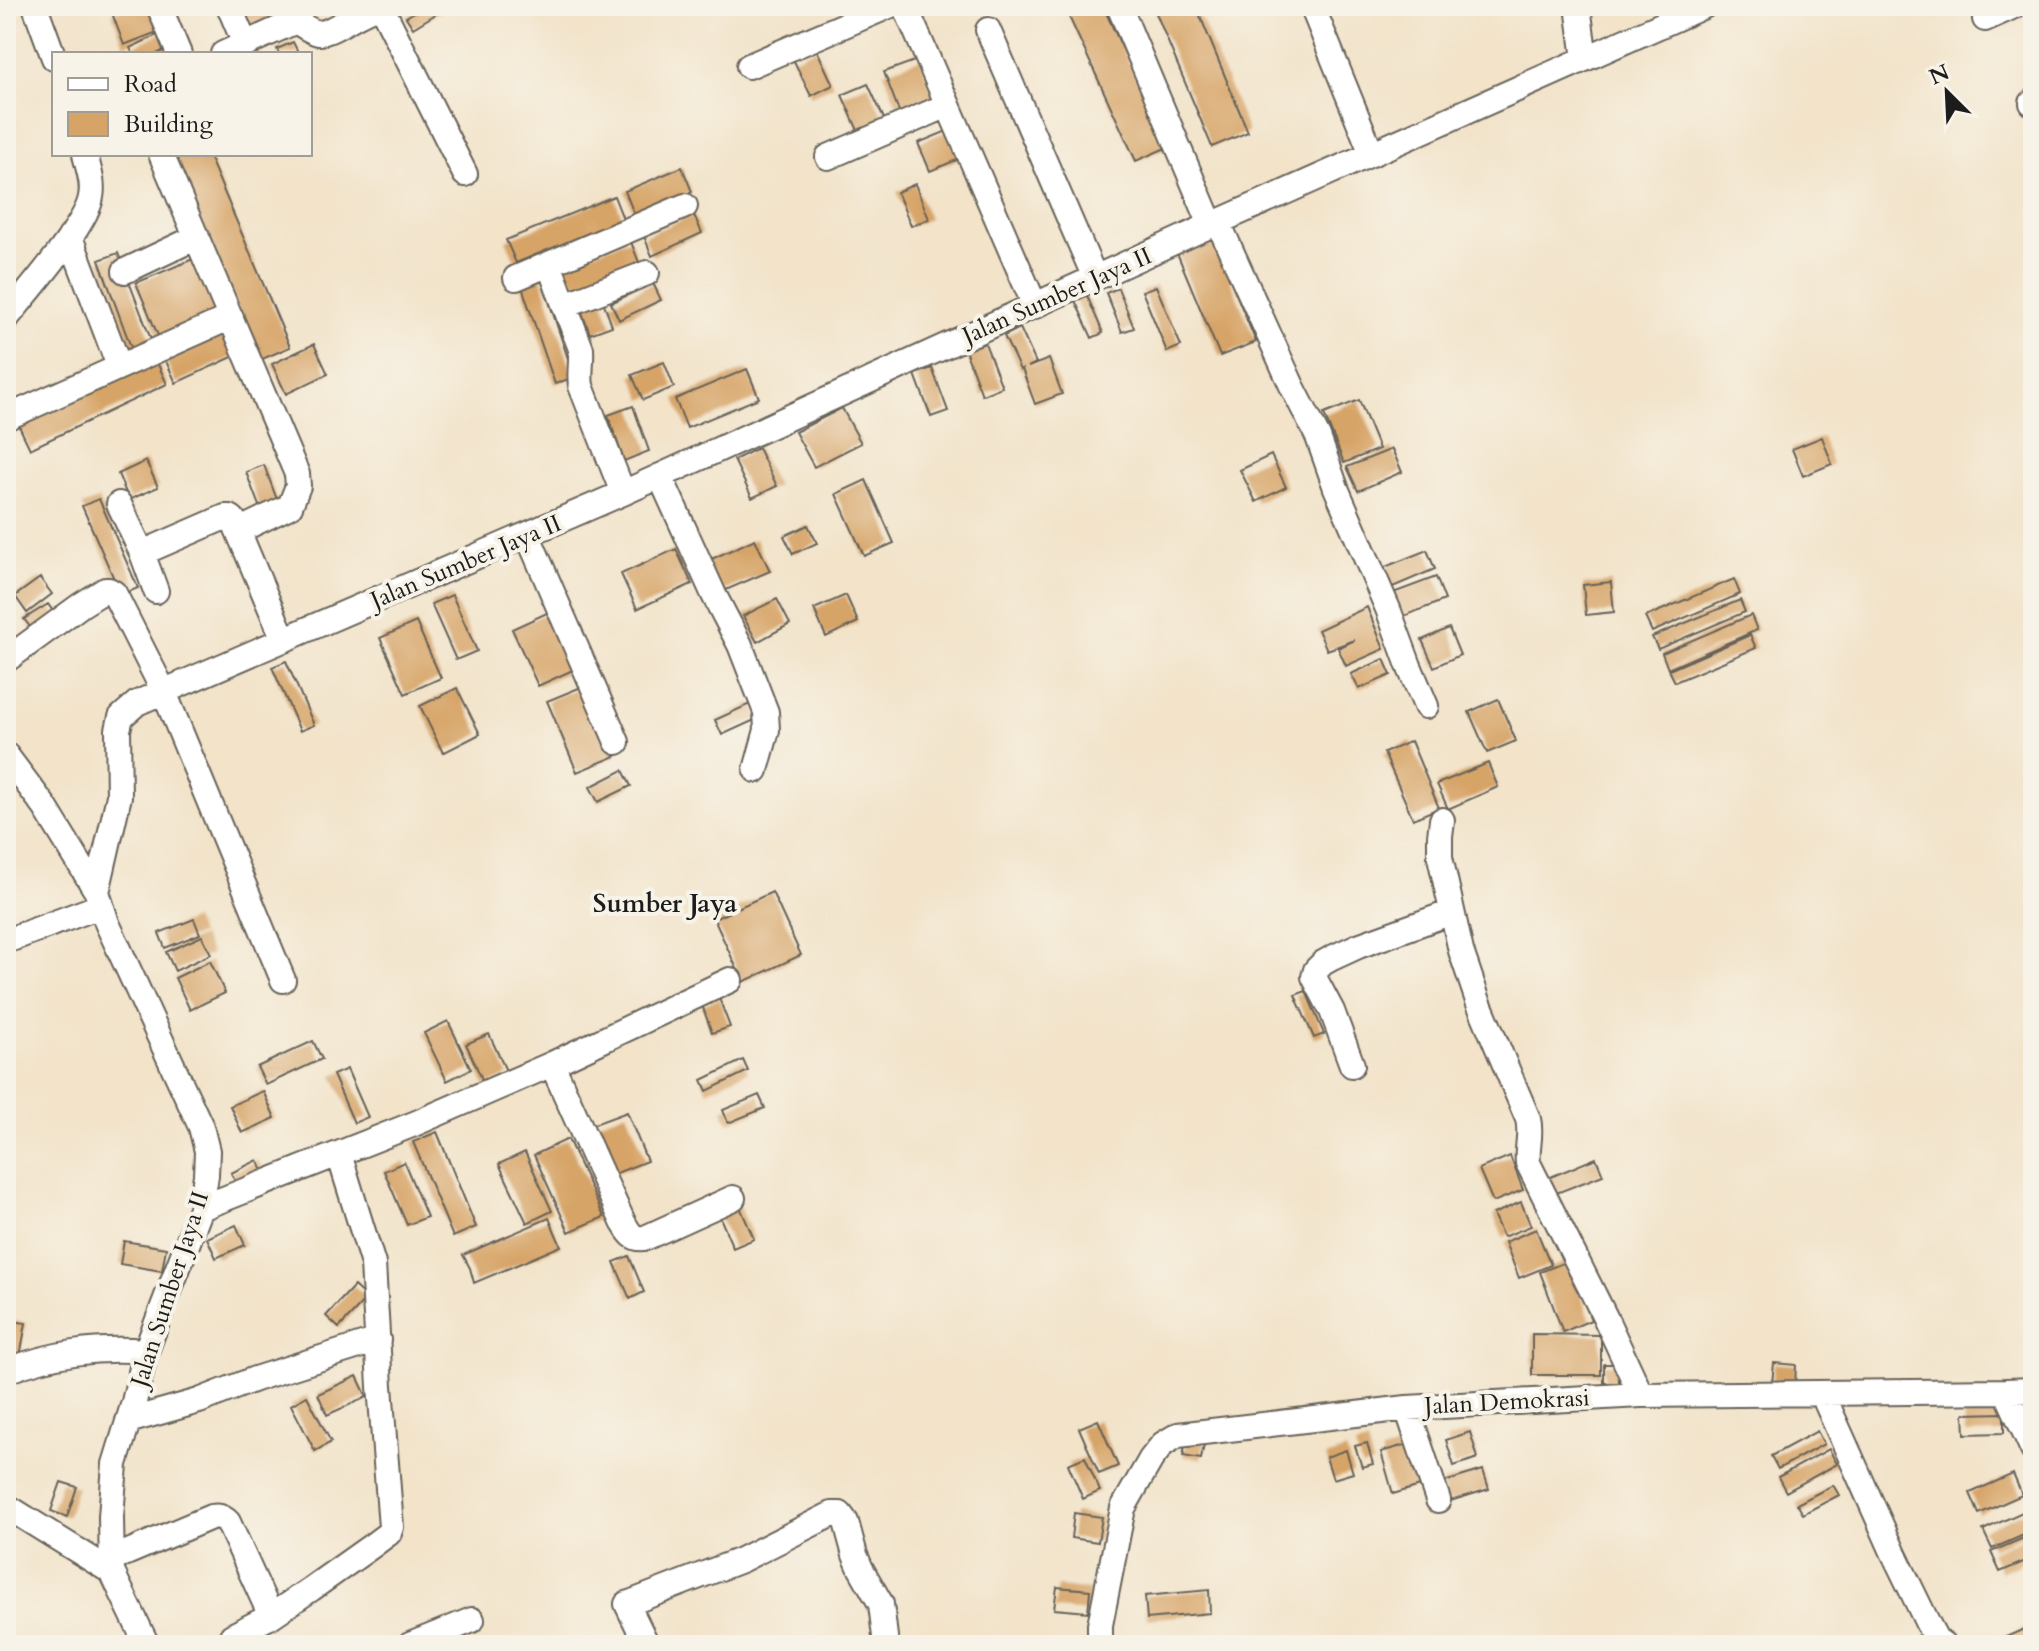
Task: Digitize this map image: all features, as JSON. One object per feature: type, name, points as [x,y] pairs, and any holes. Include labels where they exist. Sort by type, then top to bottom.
[{"type":"street","points":[[35,6],[52,53]]},
{"type":"street","points":[[159,6],[178,52]]},
{"type":"street","points":[[229,6],[234,49],[296,21],[319,33],[377,7],[384,12],[465,174]]},
{"type":"street","points":[[749,66],[889,6]]},
{"type":"street","points":[[905,6],[1035,306]]},
{"type":"street","points":[[1119,6],[1215,224],[1318,437],[1426,706]]},
{"type":"street","points":[[1312,6],[1372,154]]},
{"type":"street","points":[[1578,6],[1585,59]]},
{"type":"street","name":"Jalan Sumber Jaya II","points":[[147,1645],[112,1565],[111,1517],[115,1464],[146,1351],[201,1208],[207,1151],[201,1127],[107,923],[99,899],[119,796],[118,730],[121,717],[137,703],[528,536],[1704,6]]},
{"type":"street","points":[[1985,19],[2014,6]]},
{"type":"street","points":[[988,30],[1095,278]]},
{"type":"street","points":[[828,157],[948,105]]},
{"type":"street","points":[[6,319],[87,213],[92,181],[86,156]]},
{"type":"street","points":[[162,156],[297,474],[298,486],[290,506],[238,531]]},
{"type":"street","points":[[516,278],[685,206]]},
{"type":"street","points":[[70,237],[119,366]]},
{"type":"street","points":[[125,271],[197,237]]},
{"type":"street","points":[[549,264],[581,349],[581,386],[623,493]]},
{"type":"street","points":[[565,305],[647,273]]},
{"type":"street","points":[[8,417],[231,317]]},
{"type":"street","points":[[660,476],[757,684],[766,712],[767,730],[756,770]]},
{"type":"street","points":[[119,504],[156,591]]},
{"type":"street","points":[[142,553],[230,517],[284,640]]},
{"type":"street","points":[[528,536],[617,742]]},
{"type":"street","points":[[6,660],[105,590],[114,593],[164,692],[283,980]]},
{"type":"street","points":[[6,755],[45,807],[99,899],[6,941]]},
{"type":"street","points":[[1442,820],[1440,857],[1461,951],[1478,1001],[1528,1119],[1528,1163],[1641,1395]]},
{"type":"street","points":[[1352,1065],[1332,1011],[1314,977],[1316,970],[1323,963],[1358,946],[1452,912]]},
{"type":"street","points":[[201,1208],[414,1124],[552,1064],[730,980]]},
{"type":"street","points":[[552,1064],[623,1222],[633,1237],[645,1238],[733,1198]]},
{"type":"street","points":[[232,1636],[271,1616],[373,1545],[389,1533],[391,1527],[373,1264],[339,1154]]},
{"type":"street","points":[[128,1421],[199,1401],[255,1379],[378,1340]]},
{"type":"street","points":[[6,1371],[41,1358],[68,1353],[126,1349],[146,1351]]},
{"type":"street","name":"Jalan Demokrasi","points":[[1100,1645],[1100,1625],[1123,1508],[1151,1459],[1163,1444],[1178,1435],[1407,1408],[1641,1395],[2033,1390]]},
{"type":"street","points":[[2006,1391],[2033,1450]]},
{"type":"street","points":[[1822,1393],[1906,1578],[1936,1639],[1944,1645]]},
{"type":"street","points":[[1407,1408],[1438,1500]]},
{"type":"street","points":[[6,1506],[112,1565],[218,1516],[228,1522],[271,1616]]},
{"type":"street","points":[[647,1645],[627,1604],[741,1560],[832,1514],[840,1514],[846,1522],[861,1569],[881,1604],[886,1645]]},
{"type":"street","points":[[410,1645],[472,1620]]},
{"type":"building","points":[[129,6],[150,6],[160,31],[124,45],[112,13]]},
{"type":"building","points":[[238,6],[288,6],[291,14],[248,31]]},
{"type":"building","points":[[425,6],[449,6],[413,28],[406,17]]},
{"type":"building","points":[[1064,6],[1103,6],[1168,147],[1136,161]]},
{"type":"building","points":[[1153,6],[1196,6],[1248,132],[1212,147]]},
{"type":"building","points":[[163,32],[170,47],[161,52],[132,52],[130,48]]},
{"type":"building","points":[[293,42],[298,52],[278,52],[277,49]]},
{"type":"building","points":[[816,48],[833,85],[811,96],[793,59]]},
{"type":"building","points":[[920,59],[936,101],[900,114],[884,72]]},
{"type":"building","points":[[868,84],[886,123],[860,135],[842,95]]},
{"type":"building","points":[[947,131],[959,159],[930,171],[918,143]]},
{"type":"building","points":[[172,156],[209,156],[290,347],[260,360]]},
{"type":"building","points":[[682,167],[692,192],[635,216],[625,191]]},
{"type":"building","points":[[915,184],[929,219],[911,226],[897,192]]},
{"type":"building","points":[[614,196],[623,219],[516,263],[506,240]]},
{"type":"building","points":[[694,215],[702,233],[652,256],[644,236]]},
{"type":"building","points":[[1213,238],[1256,342],[1220,356],[1177,253]]},
{"type":"building","points":[[630,239],[641,268],[573,293],[562,264]]},
{"type":"building","points":[[118,253],[152,342],[132,350],[99,260]]},
{"type":"building","points":[[200,256],[223,311],[159,338],[136,283]]},
{"type":"building","points":[[541,277],[574,377],[555,384],[521,284]]},
{"type":"building","points":[[653,283],[661,300],[619,320],[611,303]]},
{"type":"building","points":[[1156,286],[1181,346],[1167,352],[1142,291]]},
{"type":"building","points":[[1118,288],[1134,328],[1122,332],[1106,293]]},
{"type":"building","points":[[1085,291],[1103,333],[1092,338],[1073,296]]},
{"type":"building","points":[[602,298],[612,326],[590,334],[580,307]]},
{"type":"building","points":[[227,328],[239,354],[176,383],[164,357]]},
{"type":"building","points":[[1020,328],[1036,363],[1028,367],[1049,359],[1062,394],[1035,404],[1022,369],[1004,336]]},
{"type":"building","points":[[985,343],[1002,387],[982,395],[965,350]]},
{"type":"building","points":[[314,344],[328,374],[286,394],[272,364]]},
{"type":"building","points":[[156,360],[167,384],[30,449],[19,426]]},
{"type":"building","points":[[664,362],[674,387],[643,400],[632,375]]},
{"type":"building","points":[[932,368],[948,411],[931,417],[915,374]]},
{"type":"building","points":[[747,369],[759,398],[687,428],[675,399]]},
{"type":"building","points":[[1359,400],[1379,449],[1344,463],[1324,414]]},
{"type":"building","points":[[633,406],[649,451],[624,461],[608,415]]},
{"type":"building","points":[[842,408],[861,443],[814,467],[795,432]]},
{"type":"building","points":[[1822,437],[1832,464],[1803,476],[1792,449]]},
{"type":"building","points":[[758,448],[777,486],[752,498],[734,460]]},
{"type":"building","points":[[1392,449],[1402,472],[1358,491],[1347,467]]},
{"type":"building","points":[[1271,455],[1286,487],[1256,502],[1240,470]]},
{"type":"building","points":[[146,461],[158,487],[129,500],[118,474]]},
{"type":"building","points":[[264,465],[279,505],[261,511],[246,472]]},
{"type":"building","points":[[866,480],[894,543],[864,556],[836,494]]},
{"type":"building","points":[[99,499],[138,588],[121,595],[82,506]]},
{"type":"building","points":[[808,525],[817,543],[793,554],[784,536]]},
{"type":"building","points":[[755,539],[770,571],[719,593],[705,562]]},
{"type":"building","points":[[676,549],[692,584],[637,609],[621,574]]},
{"type":"building","points":[[1427,550],[1435,569],[1388,589],[1380,569]]},
{"type":"building","points":[[1436,577],[1445,600],[1394,620],[1385,596]]},
{"type":"building","points":[[40,578],[52,594],[27,613],[15,596]]},
{"type":"building","points":[[1734,579],[1740,594],[1652,632],[1645,617]]},
{"type":"building","points":[[1611,582],[1614,612],[1586,615],[1583,585]]},
{"type":"building","points":[[452,595],[477,651],[456,660],[431,604]]},
{"type":"building","points":[[846,595],[858,622],[826,637],[814,609]]},
{"type":"building","points":[[777,599],[790,624],[757,642],[743,616]]},
{"type":"building","points":[[1740,600],[1745,612],[1658,649],[1652,637]]},
{"type":"building","points":[[48,604],[57,617],[34,632],[24,619]]},
{"type":"building","points":[[1367,607],[1384,649],[1346,666],[1338,648],[1355,640],[1327,650],[1318,630]]},
{"type":"building","points":[[549,612],[575,669],[538,686],[512,629]]},
{"type":"building","points":[[1751,615],[1757,630],[1668,669],[1662,653]]},
{"type":"building","points":[[416,622],[441,678],[405,694],[380,638]]},
{"type":"building","points":[[1449,628],[1460,655],[1434,667],[1422,640]]},
{"type":"building","points":[[1750,635],[1756,648],[1675,682],[1669,670]]},
{"type":"building","points":[[1384,659],[1391,675],[1359,689],[1351,674]]},
{"type":"building","points":[[286,661],[314,725],[300,731],[272,667]]},
{"type":"building","points":[[586,685],[616,756],[577,772],[547,701]]},
{"type":"building","points":[[457,688],[480,734],[443,753],[420,706]]},
{"type":"building","points":[[1498,699],[1516,741],[1487,753],[1469,712]]},
{"type":"building","points":[[752,703],[759,718],[722,735],[715,720]]},
{"type":"building","points":[[1411,741],[1439,808],[1413,819],[1384,753]]},
{"type":"building","points":[[1488,763],[1498,787],[1448,809],[1437,784]]},
{"type":"building","points":[[623,770],[631,786],[598,802],[590,787]]},
{"type":"building","points":[[772,892],[801,955],[743,982],[714,919]]},
{"type":"building","points":[[194,919],[200,934],[165,948],[159,933]]},
{"type":"building","points":[[202,936],[211,954],[175,971],[166,952]]},
{"type":"building","points":[[210,961],[225,993],[190,1010],[175,978]]},
{"type":"building","points":[[1306,991],[1324,1034],[1314,1038],[1295,995]]},
{"type":"building","points":[[719,998],[730,1027],[712,1033],[702,1005]]},
{"type":"building","points":[[448,1021],[471,1069],[447,1081],[424,1033]]},
{"type":"building","points":[[489,1034],[508,1075],[485,1086],[466,1044]]},
{"type":"building","points":[[313,1041],[322,1059],[266,1085],[257,1067]]},
{"type":"building","points":[[743,1060],[748,1071],[707,1091],[702,1080]]},
{"type":"building","points":[[347,1069],[368,1117],[354,1123],[333,1075]]},
{"type":"building","points":[[263,1091],[275,1118],[242,1133],[230,1106]]},
{"type":"building","points":[[759,1095],[765,1108],[728,1123],[723,1110]]},
{"type":"building","points":[[627,1112],[647,1161],[609,1176],[589,1126]]},
{"type":"building","points":[[437,1132],[476,1227],[453,1237],[413,1142]]},
{"type":"building","points":[[568,1139],[604,1217],[569,1232],[534,1155]]},
{"type":"building","points":[[525,1152],[552,1211],[527,1223],[499,1164]]},
{"type":"building","points":[[1510,1156],[1523,1190],[1493,1202],[1479,1169]]},
{"type":"building","points":[[1596,1158],[1603,1175],[1554,1194],[1548,1178]]},
{"type":"building","points":[[258,1160],[265,1176],[239,1189],[231,1173]]},
{"type":"building","points":[[404,1162],[427,1217],[407,1225],[384,1171]]},
{"type":"building","points":[[1521,1202],[1531,1226],[1503,1237],[1493,1214]]},
{"type":"building","points":[[740,1207],[754,1239],[733,1248],[719,1215]]},
{"type":"building","points":[[549,1218],[561,1246],[474,1283],[463,1255]]},
{"type":"building","points":[[236,1225],[245,1245],[216,1258],[207,1238]]},
{"type":"building","points":[[1536,1229],[1551,1265],[1519,1278],[1505,1242]]},
{"type":"building","points":[[124,1241],[166,1248],[162,1271],[120,1264]]},
{"type":"building","points":[[629,1256],[644,1292],[630,1299],[614,1262]]},
{"type":"building","points":[[1568,1261],[1591,1320],[1563,1332],[1540,1272]]},
{"type":"building","points":[[354,1286],[367,1298],[339,1328],[326,1316]]},
{"type":"building","points":[[6,1320],[26,1323],[19,1362],[6,1360]]},
{"type":"building","points":[[1532,1334],[1601,1335],[1601,1375],[1532,1375]]},
{"type":"building","points":[[1774,1363],[1796,1365],[1795,1386],[1772,1384]]},
{"type":"building","points":[[1604,1364],[1619,1364],[1619,1383],[1604,1383]]},
{"type":"building","points":[[357,1376],[367,1397],[327,1415],[318,1394]]},
{"type":"building","points":[[307,1396],[331,1442],[315,1451],[291,1405]]},
{"type":"building","points":[[2004,1413],[2004,1433],[1965,1434],[1964,1414]]},
{"type":"building","points":[[1098,1420],[1118,1466],[1099,1474],[1079,1428]]},
{"type":"building","points":[[1817,1431],[1824,1444],[1778,1469],[1771,1456]]},
{"type":"building","points":[[1470,1432],[1478,1458],[1454,1466],[1446,1440]]},
{"type":"building","points":[[1187,1436],[1205,1440],[1201,1459],[1183,1456]]},
{"type":"building","points":[[1415,1442],[1427,1484],[1393,1494],[1381,1452]]},
{"type":"building","points":[[1367,1443],[1373,1464],[1362,1467],[1355,1446]]},
{"type":"building","points":[[1829,1449],[1837,1464],[1786,1492],[1778,1477]]},
{"type":"building","points":[[1346,1450],[1353,1473],[1333,1479],[1326,1457]]},
{"type":"building","points":[[1085,1457],[1100,1491],[1083,1499],[1068,1464]]},
{"type":"building","points":[[1483,1470],[1489,1489],[1447,1502],[1441,1483]]},
{"type":"building","points":[[2013,1474],[2022,1495],[1979,1514],[1970,1493]]},
{"type":"building","points":[[61,1482],[77,1487],[67,1517],[51,1511]]},
{"type":"building","points":[[1833,1485],[1839,1495],[1803,1514],[1797,1504]]},
{"type":"building","points":[[2031,1508],[2033,1531],[1992,1549],[1983,1530]]},
{"type":"building","points":[[1074,1513],[1102,1517],[1098,1542],[1071,1538]]},
{"type":"building","points":[[2033,1534],[2033,1558],[2000,1572],[1991,1552]]},
{"type":"building","points":[[1057,1587],[1090,1590],[1088,1612],[1054,1609]]},
{"type":"building","points":[[1209,1590],[1210,1613],[1147,1619],[1145,1596]]},
{"type":"building","points":[[2024,1629],[2029,1641],[2021,1645],[1988,1645]]},
{"type":"district","name":"Sumber Jaya","points":[[665,903]]}]
